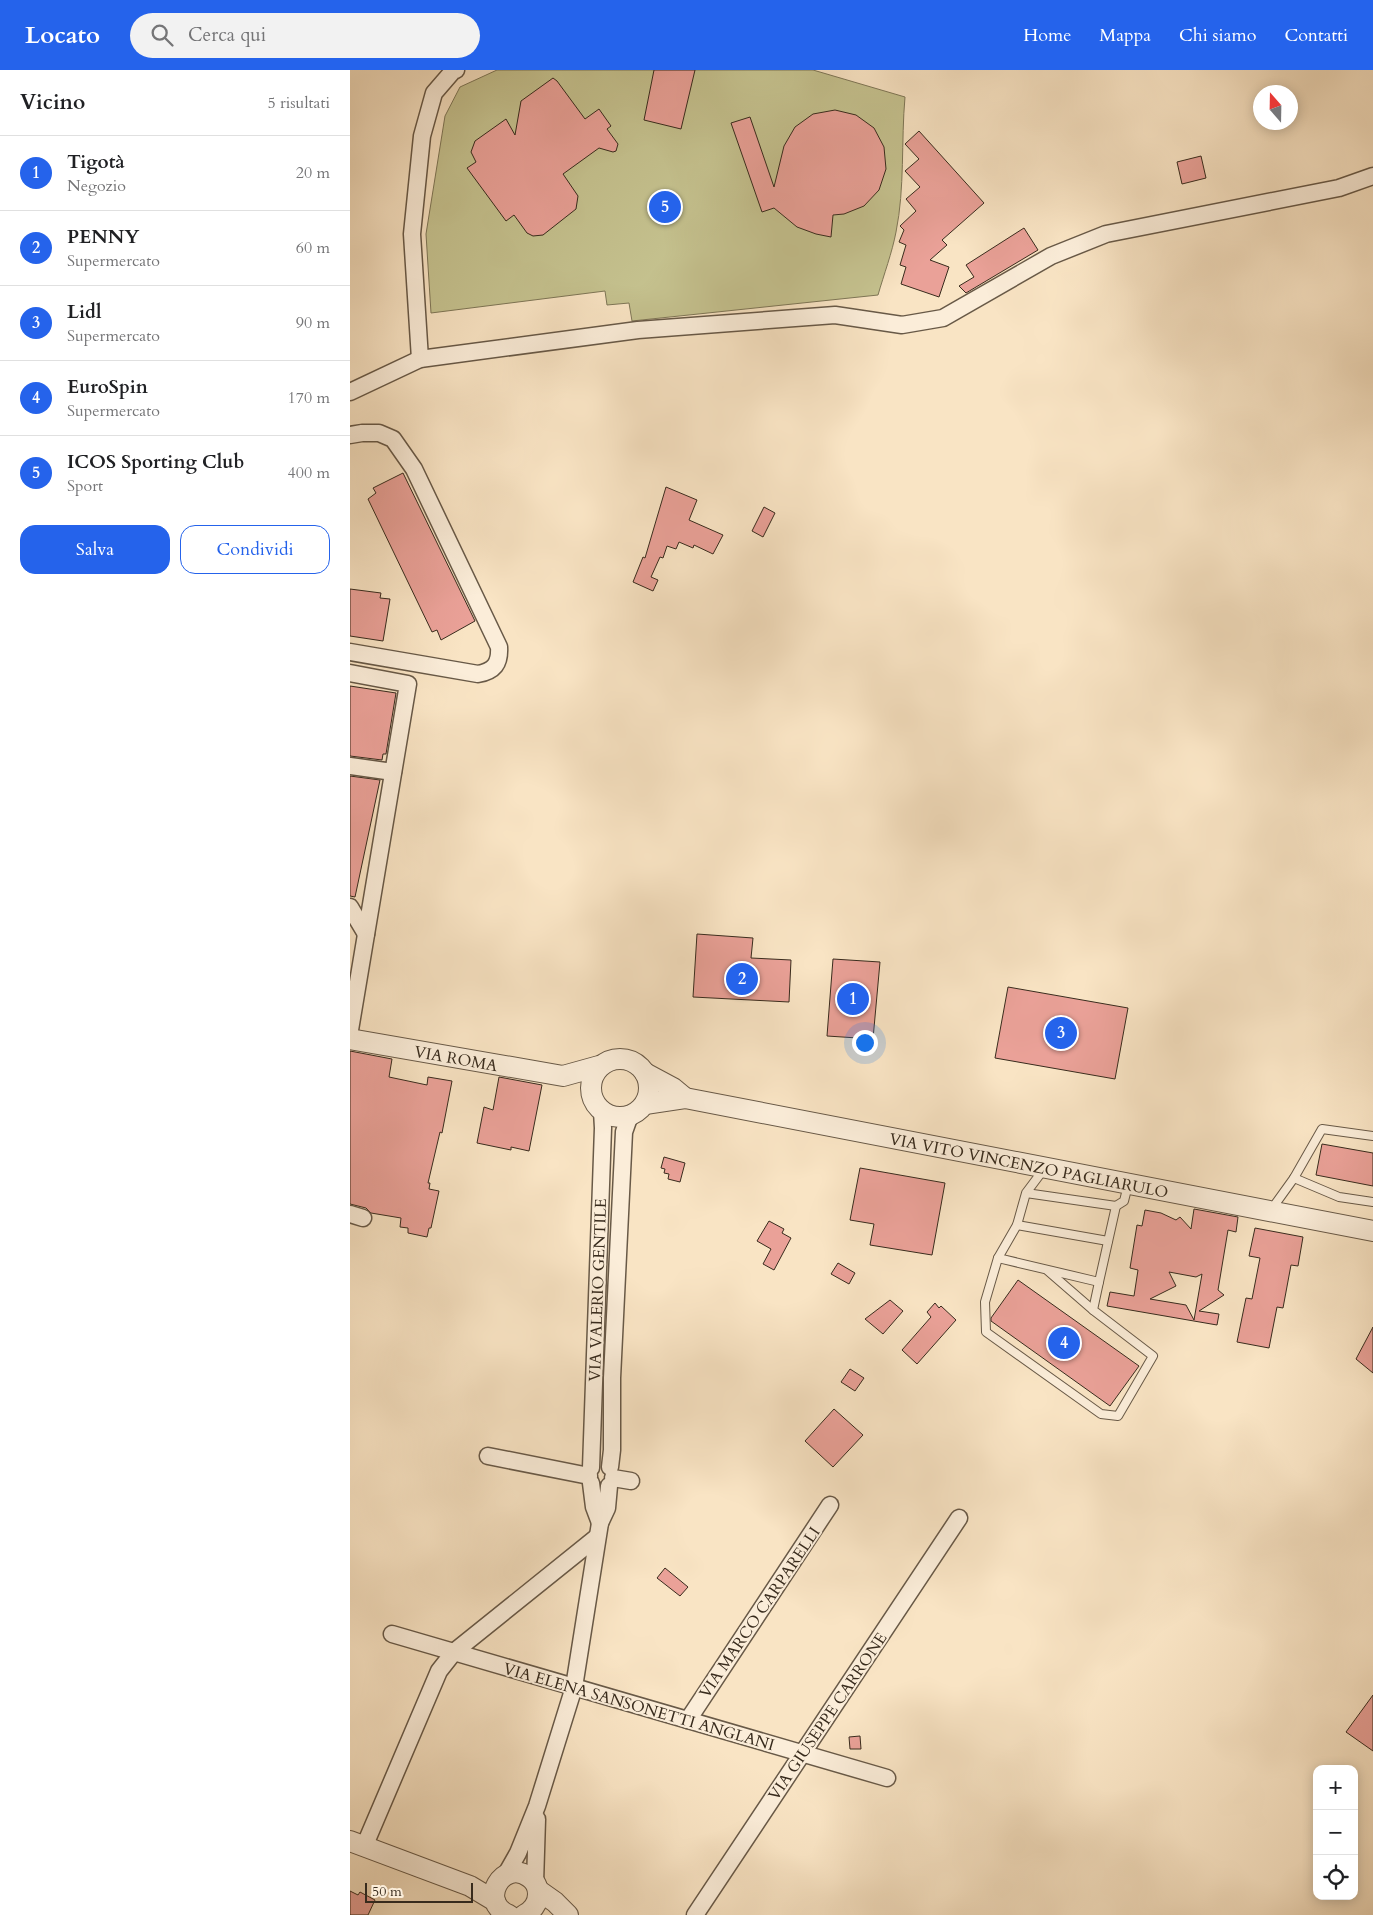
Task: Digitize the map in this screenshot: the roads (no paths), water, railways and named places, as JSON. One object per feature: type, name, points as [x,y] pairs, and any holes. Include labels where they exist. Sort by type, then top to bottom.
[{"type":"street","points":[[420,359],[412,234],[422,136],[434,93],[456,70]]},
{"type":"street","points":[[350,392],[420,359],[638,330],[835,315],[902,325],[943,318],[1051,256],[1106,234],[1339,188],[1373,176]]},
{"type":"street","points":[[350,435],[379,433],[393,439],[414,469],[499,647],[499,658],[496,666],[487,672],[478,674],[350,652]]},
{"type":"street","points":[[350,673],[408,684],[366,934],[356,962],[350,1030]]},
{"type":"street","points":[[350,766],[393,772]]},
{"type":"street","points":[[350,907],[366,934]]},
{"type":"street","name":"VIA ROMA","points":[[350,1039],[563,1076],[599,1066]]},
{"type":"street","points":[[627,1059],[636,1062],[646,1073],[650,1086],[648,1095],[637,1110],[620,1117],[610,1116],[596,1103],[590,1084],[599,1066],[612,1060],[627,1059]]},
{"type":"street","name":"VIA VITO VINCENZO PAGLIARULO","points":[[646,1073],[673,1088],[685,1098]]},
{"type":"street","name":"VIA ROMA","points":[[563,1076],[596,1103]]},
{"type":"street","name":"VIA VITO VINCENZO PAGLIARULO","points":[[637,1110],[685,1098],[1373,1231]]},
{"type":"street","name":"VIA VALERIO GENTILE","points":[[596,1103],[603,1128],[590,1476],[598,1530]]},
{"type":"street","name":"VIA VALERIO GENTILE","points":[[502,1878],[518,1853],[537,1806],[574,1687],[598,1530],[607,1508],[611,1477],[612,1378],[624,1132],[637,1110]]},
{"type":"street","points":[[488,1456],[590,1476],[598,1488],[611,1477]]},
{"type":"street","points":[[590,1476],[598,1464],[606,1465],[611,1477]]},
{"type":"street","points":[[611,1477],[631,1481]]},
{"type":"street","name":"VIA MARCO CARPARELLI","points":[[688,1720],[830,1505]]},
{"type":"street","name":"VIA GIUSEPPE CARRONE","points":[[695,1915],[959,1518]]},
{"type":"street","points":[[511,1912],[470,1886],[357,1844],[439,1671],[454,1652],[598,1530]]},
{"type":"street","name":"VIA ELENA SANSONETTI ANGLANI","points":[[392,1634],[887,1778]]},
{"type":"street","name":"VIA VALERIO GENTILE","points":[[537,1806],[537,1887]]},
{"type":"street","points":[[470,1886],[518,1872],[531,1878],[537,1887],[568,1915]]},
{"type":"street","points":[[502,1878],[494,1894],[511,1912]]},
{"type":"street","points":[[511,1912],[536,1904],[537,1887]]},
{"type":"lane","points":[[1269,1211],[1294,1178],[1322,1129],[1373,1136]]},
{"type":"lane","points":[[1046,1168],[1026,1193],[1017,1225],[998,1258],[985,1302],[986,1332],[1101,1414],[1118,1416],[1153,1356],[1093,1310],[1047,1270]]},
{"type":"lane","points":[[1294,1178],[1339,1197],[1373,1202]]},
{"type":"lane","points":[[1026,1193],[1116,1206],[1124,1201],[1128,1184]]},
{"type":"lane","points":[[1093,1310],[1116,1206]]},
{"type":"lane","points":[[1017,1225],[1108,1241]]},
{"type":"lane","points":[[998,1258],[1099,1282]]},
{"type":"place","name":"ICOS Sporting Club","points":[[665,207]]},
{"type":"place","name":"PENNY","points":[[742,979]]},
{"type":"place","name":"Tigotà","points":[[853,999]]},
{"type":"place","name":"Lidl","points":[[1061,1033]]},
{"type":"place","name":"EuroSpin","points":[[1064,1343]]}]
